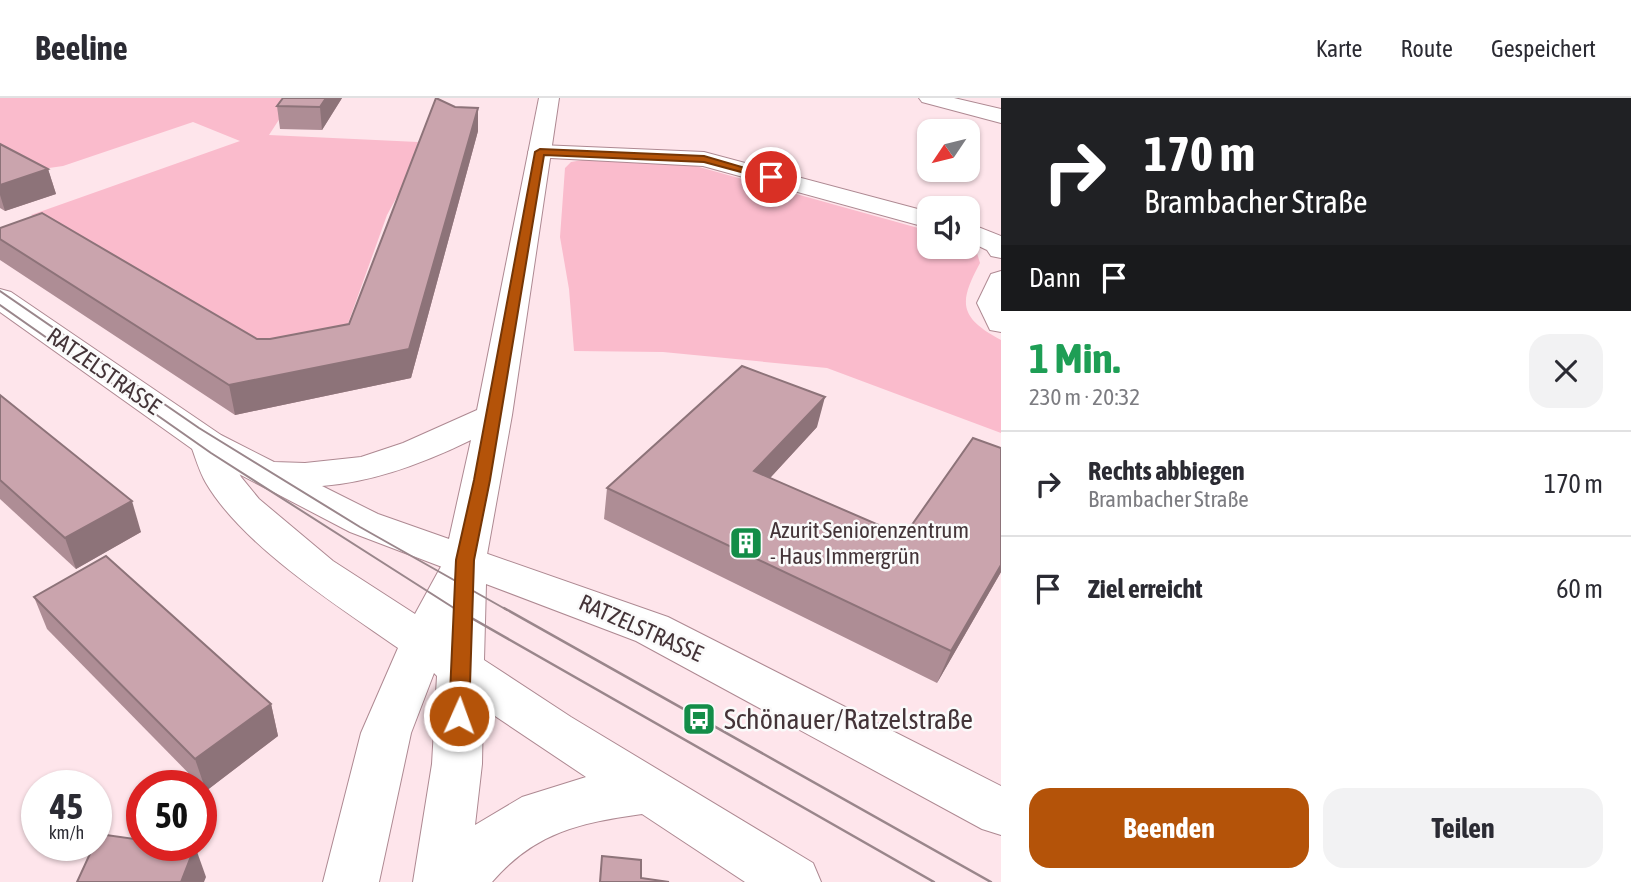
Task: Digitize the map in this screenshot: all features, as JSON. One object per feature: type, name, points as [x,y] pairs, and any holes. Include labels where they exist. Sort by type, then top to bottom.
[{"type":"main road","points":[[441,882],[457,764],[442,655],[465,560],[494,415],[549,98]]},
{"type":"main road","points":[[929,98],[1001,116]]},
{"type":"main road","points":[[540,152],[704,159],[917,217]]},
{"type":"main road","points":[[980,237],[998,245],[1001,250]]},
{"type":"main road","points":[[1001,280],[992,303],[1001,323]]},
{"type":"main road","name":"RATZELSTRASSE","points":[[0,299],[208,443],[364,523],[652,629],[1001,812]]},
{"type":"main road","name":"RATZELSTRASSE","points":[[269,472],[299,476],[334,474],[388,462],[428,447],[494,415]]},
{"type":"main road","points":[[208,443],[224,481],[245,508],[318,571],[647,791],[793,882]]},
{"type":"main road","points":[[351,882],[386,733],[442,655]]},
{"type":"main road","points":[[456,882],[490,846],[530,817],[564,805],[647,791]]},
{"type":"shaded area","points":[[0,98],[293,98],[269,135],[418,142],[412,169],[387,215],[341,343],[276,356],[31,215],[240,141],[193,122],[63,166],[28,171],[0,156]]},
{"type":"shaded area","points":[[588,159],[692,165],[917,228],[917,259],[979,259],[980,263],[968,288],[966,308],[977,324],[1001,340],[1001,433],[827,368],[663,352],[574,351],[569,289],[560,237],[565,168],[571,162]]},
{"type":"building","points":[[283,98],[326,98],[320,107],[277,106]]},
{"type":"building","points":[[436,98],[455,107],[478,108],[409,349],[229,385],[0,239],[0,228],[42,213],[257,339],[349,324]]},
{"type":"building","points":[[0,144],[48,169],[0,185]]},
{"type":"building","name":"Azurit Seniorenzentrum - Haus Immergrün","points":[[742,366],[825,397],[754,471],[904,536],[973,438],[1001,448],[1001,565],[951,651],[607,488]]},
{"type":"building","points":[[0,395],[132,501],[65,538],[0,480]]},
{"type":"building","points":[[106,556],[271,704],[195,759],[34,597]]},
{"type":"building","points":[[112,836],[126,838],[126,861],[189,861],[181,882],[77,882],[87,861],[112,861]]},
{"type":"building","points":[[602,856],[641,860],[641,878],[669,882],[600,882]]},
{"type":"tram line","points":[[0,291],[199,428],[360,527],[507,610]]},
{"type":"tram line","points":[[0,305],[211,453],[457,610]]},
{"type":"tram line","points":[[454,608],[934,882]]},
{"type":"tram line","points":[[504,608],[991,882]]},
{"type":"place","name":"Azurit Seniorenzentrum - Haus Immergrün","points":[[746,543]]},
{"type":"place","name":"Schönauer/Ratzelstraße","points":[[699,719]]},
{"type":"route","points":[[459,716],[465,560],[482,480],[540,152],[704,159],[771,177]]}]
